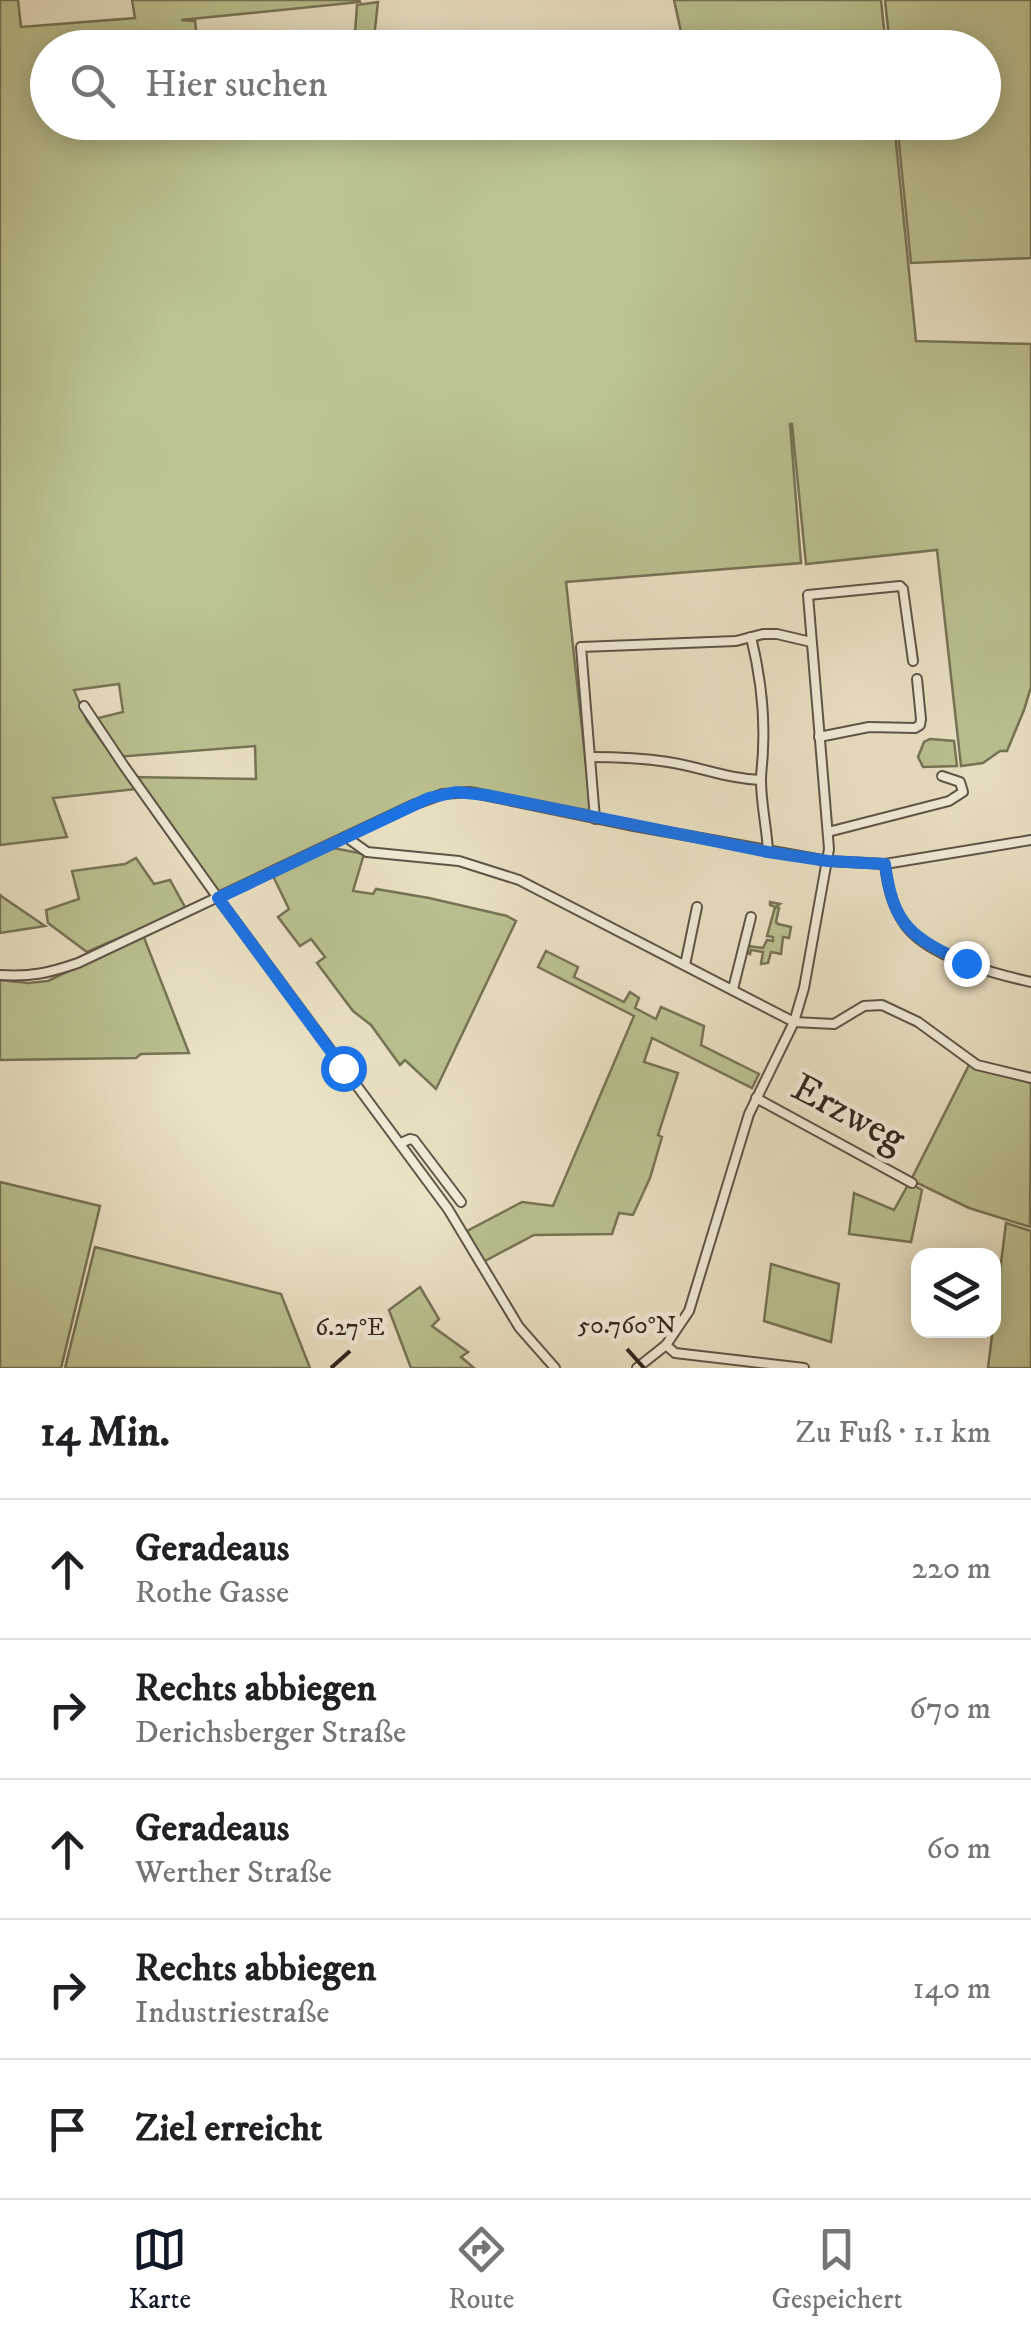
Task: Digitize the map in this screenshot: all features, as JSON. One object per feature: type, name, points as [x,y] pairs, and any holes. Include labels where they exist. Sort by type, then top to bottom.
[{"type":"street","points":[[636,1368],[666,1346],[689,1311],[756,1098],[794,1022],[804,988],[828,861],[808,595],[900,586],[914,661]]},
{"type":"street","points":[[595,818],[581,647],[736,642],[777,634],[811,642]]},
{"type":"street","points":[[750,637],[760,674],[762,817],[768,852]]},
{"type":"street","points":[[819,737],[868,727],[915,728],[922,719],[917,679]]},
{"type":"street","points":[[84,706],[218,898],[448,1209],[519,1327],[555,1368]]},
{"type":"street","points":[[590,757],[658,760],[737,779],[761,780]]},
{"type":"street","points":[[828,832],[949,801],[964,792],[960,782],[942,776]]},
{"type":"street","points":[[0,975],[28,977],[54,972],[429,798],[456,792],[828,861],[885,864],[1031,840]]},
{"type":"street","points":[[346,837],[367,852],[458,861],[507,875],[794,1022],[828,1025],[864,1006],[882,1005],[918,1022],[977,1065],[1031,1078]]},
{"type":"street","points":[[885,864],[901,920],[922,941],[966,963],[1031,982]]},
{"type":"street","points":[[685,965],[696,907]]},
{"type":"street","points":[[733,990],[751,917]]},
{"type":"street","name":"Erzweg","points":[[756,1098],[912,1182]]},
{"type":"street","points":[[401,1143],[414,1140],[461,1202]]},
{"type":"street","points":[[666,1346],[675,1353],[738,1364],[804,1368]]},
{"type":"street","points":[[627,1368],[650,1358]]},
{"type":"green space","points":[[0,0],[18,0],[21,27],[135,18],[132,0],[360,2],[181,20],[195,21],[196,30],[30,30],[30,140],[896,140],[916,341],[1031,344],[1031,687],[1007,751],[1000,751],[983,763],[961,766],[937,550],[806,564],[790,424],[801,563],[566,582],[591,811],[475,788],[440,790],[218,893],[131,777],[256,779],[255,746],[116,757],[94,719],[123,712],[119,684],[74,690],[87,721],[136,789],[53,798],[67,837],[0,845]]},
{"type":"green space","points":[[674,0],[881,0],[884,30],[681,30]]},
{"type":"green space","points":[[885,0],[1031,0],[1031,258],[911,263],[899,140],[1001,140],[1001,30],[888,30]]},
{"type":"green space","points":[[378,2],[375,30],[355,30],[357,5]]},
{"type":"green space","points":[[954,741],[957,766],[923,767],[918,757],[924,742]]},
{"type":"green space","points":[[333,848],[364,854],[353,891],[373,894],[376,889],[429,898],[516,921],[436,1089],[405,1060],[400,1065],[317,963],[325,957],[311,939],[300,946],[278,917],[289,909],[273,876]]},
{"type":"green space","points":[[136,858],[154,884],[170,880],[186,909],[87,952],[48,923],[46,910],[79,899],[72,871],[125,864]]},
{"type":"green space","points":[[1,896],[45,926],[0,933]]},
{"type":"green space","points":[[770,902],[780,904],[776,907],[776,922],[791,927],[789,938],[783,937],[781,954],[771,952],[768,963],[761,964],[763,952],[746,951],[747,946],[763,948],[767,940],[773,941],[773,937],[767,936],[775,907]]},
{"type":"green space","points":[[143,935],[189,1053],[141,1054],[136,1058],[0,1060],[0,980],[48,981]]},
{"type":"green space","points":[[546,951],[578,967],[574,977],[624,1002],[630,992],[639,998],[635,1008],[656,1019],[661,1007],[704,1026],[701,1045],[759,1074],[752,1088],[652,1038],[644,1062],[678,1073],[658,1135],[662,1137],[650,1178],[633,1215],[619,1213],[612,1234],[534,1235],[483,1262],[467,1231],[522,1202],[553,1206],[634,1016],[538,967]]},
{"type":"green space","points":[[969,1065],[1031,1083],[1030,1227],[969,1208],[911,1180]]},
{"type":"green space","points":[[0,1182],[100,1206],[61,1368],[0,1368]]},
{"type":"green space","points":[[909,1183],[922,1190],[911,1242],[849,1234],[854,1193],[894,1210]]},
{"type":"green space","points":[[1006,1223],[1031,1231],[1031,1368],[988,1368],[992,1338],[1001,1338],[1001,1263]]},
{"type":"green space","points":[[95,1247],[281,1294],[310,1368],[65,1368]]},
{"type":"green space","points":[[771,1264],[839,1284],[831,1342],[764,1321]]},
{"type":"green space","points":[[420,1287],[439,1319],[432,1326],[468,1352],[461,1357],[474,1368],[411,1368],[389,1310]]},
{"type":"route","points":[[343,1068],[218,898],[443,794],[470,792],[768,852],[885,864],[888,884],[905,926],[922,941],[966,963]]}]
